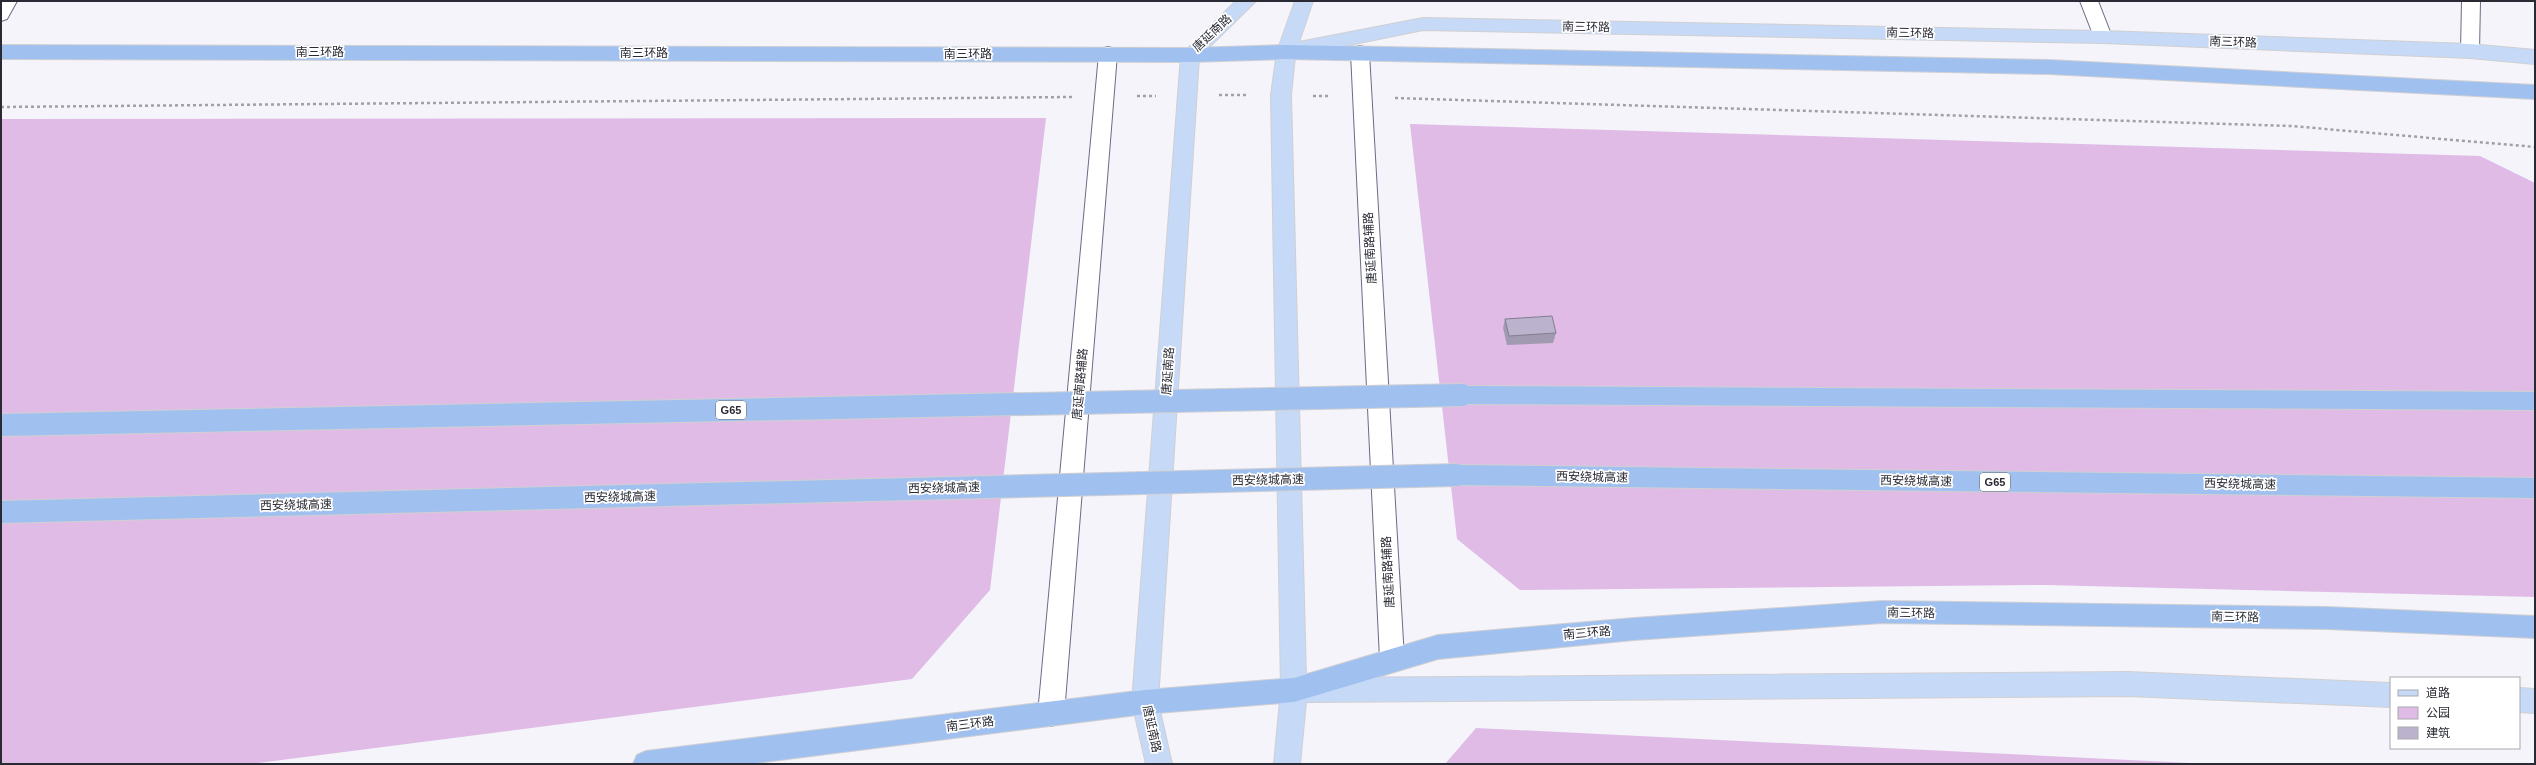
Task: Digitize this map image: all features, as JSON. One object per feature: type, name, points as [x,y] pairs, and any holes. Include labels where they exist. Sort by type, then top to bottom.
[{"type":"highway","name":"南三环路","points":[[1,52],[1190,55],[1286,52],[1360,53],[2049,67],[2535,92]]},
{"type":"highway","name":"G65","points":[[1,425],[1462,395],[2535,401]]},
{"type":"highway","name":"西安绕城高速","points":[[1,512],[1456,475],[2535,488]]},
{"type":"highway","name":"南三环路","points":[[646,764],[735,759],[1145,702],[1294,690],[1392,659],[1438,647],[1634,629],[1882,612],[2327,618],[2535,627]]},
{"type":"main road","name":"唐延南路","points":[[1159,764],[1145,702],[1190,55],[1247,1]]},
{"type":"main road","points":[[1286,764],[1294,690],[1281,95],[1286,52],[1304,1]]},
{"type":"main road","name":"南三环路","points":[[1286,52],[1423,24],[2103,37],[2470,51],[2535,57]]},
{"type":"main road","name":"南三环路","points":[[1294,690],[2128,684],[2390,695]]},
{"type":"main road","points":[[2520,700],[2535,701]]},
{"type":"street","points":[[1,14],[8,1]]},
{"type":"street","points":[[2089,1],[2103,37]]},
{"type":"street","points":[[2470,51],[2471,1]]},
{"type":"street","name":"唐延南路辅路","points":[[1360,53],[1392,659]]},
{"type":"street","name":"唐延南路辅路","points":[[1051,714],[1108,54]]},
{"type":"green space","points":[[1046,118],[990,590],[912,679],[251,764],[1,764],[1,119]]},
{"type":"green space","points":[[1410,124],[2480,156],[2535,183],[2535,597],[2045,585],[1520,590],[1457,539]]},
{"type":"green space","points":[[1476,728],[2211,764],[1445,764]]},
{"type":"building","points":[[1552,316],[1556,333],[1509,336],[1505,319]]}]
